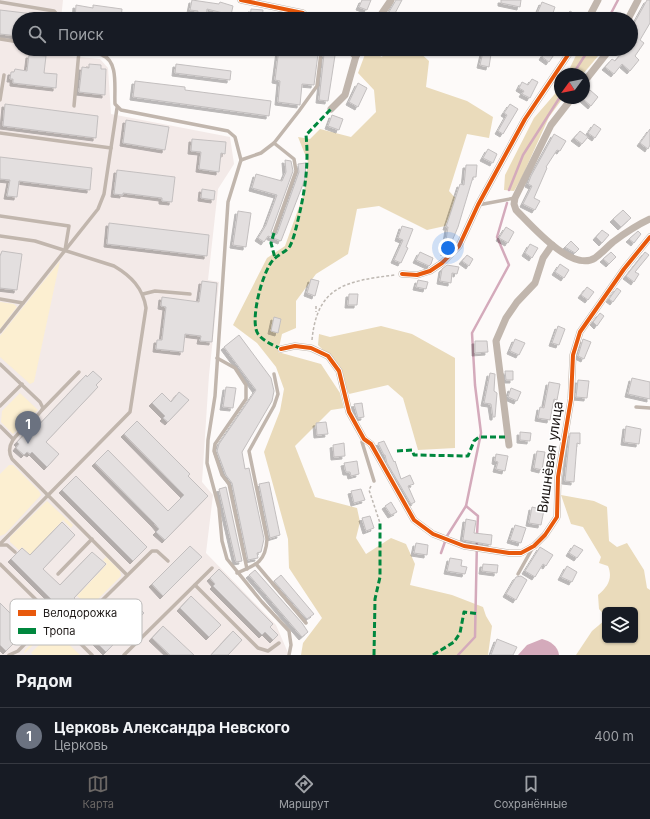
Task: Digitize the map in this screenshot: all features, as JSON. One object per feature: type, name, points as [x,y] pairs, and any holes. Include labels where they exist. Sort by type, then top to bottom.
[{"type":"street","points":[[241,0],[297,12]]},
{"type":"street","points":[[383,12],[391,0]]},
{"type":"street","points":[[592,12],[598,0]]},
{"type":"street","points":[[632,12],[638,0]]},
{"type":"street","points":[[331,109],[345,95],[356,56]]},
{"type":"street","points":[[402,274],[417,275],[430,271],[442,263],[458,246],[478,205],[525,119],[567,56]]},
{"type":"street","points":[[590,74],[604,56]]},
{"type":"street","points":[[568,104],[545,135],[515,198],[514,204],[516,210],[552,245],[573,259],[584,262],[594,259],[633,228],[650,219]]},
{"type":"street","name":"Вишнёвая улица","points":[[364,438],[371,444],[414,520],[433,534],[464,546],[515,553],[521,553],[534,546],[545,535],[557,517],[558,477],[571,399],[573,355],[580,332],[624,269],[650,237]]},
{"type":"street","points":[[509,445],[496,341],[506,318],[517,302],[535,283],[544,258],[552,245]]},
{"type":"street","points":[[280,349],[295,346],[311,348],[328,356],[339,371],[349,412],[364,438]]},
{"type":"lane","points":[[0,2],[55,12]]},
{"type":"lane","points":[[0,39],[12,41]]},
{"type":"lane","points":[[74,106],[79,56]]},
{"type":"lane","points":[[0,332],[102,202],[117,108],[115,104],[112,64],[103,56]]},
{"type":"lane","points":[[241,160],[261,153],[274,143],[317,86],[321,56]]},
{"type":"lane","points":[[0,100],[1,84],[4,75]]},
{"type":"lane","points":[[117,108],[228,131],[235,137],[241,160],[228,202],[215,396],[208,440],[207,463],[219,508],[222,540],[227,559],[289,631],[291,645],[289,655]]},
{"type":"lane","points":[[0,133],[111,148]]},
{"type":"lane","points":[[274,143],[294,159],[296,171],[274,233]]},
{"type":"lane","points":[[478,205],[515,198]]},
{"type":"lane","points":[[0,216],[69,226],[65,251]]},
{"type":"lane","points":[[0,236],[35,241],[114,266],[131,278],[143,294],[146,308],[130,412],[0,544]]},
{"type":"lane","points":[[143,294],[155,291],[190,294]]},
{"type":"lane","points":[[0,299],[23,303]]},
{"type":"lane","points":[[217,358],[235,368],[246,385],[246,399],[218,439],[214,452],[222,475],[229,484],[247,569]]},
{"type":"lane","points":[[0,364],[42,405],[42,411]]},
{"type":"lane","points":[[78,372],[42,411],[13,439],[9,450],[12,459],[127,575]]},
{"type":"lane","points":[[237,572],[256,564],[266,552],[267,539],[249,451],[274,406],[278,394],[274,374]]},
{"type":"lane","points":[[0,406],[22,384]]},
{"type":"lane","points":[[636,406],[650,408]]},
{"type":"lane","points":[[0,426],[13,439]]},
{"type":"lane","points":[[364,438],[362,442],[374,481]]},
{"type":"lane","points":[[58,574],[92,540]]},
{"type":"lane","points":[[0,544],[7,545],[15,552]]},
{"type":"lane","points":[[518,574],[534,546]]},
{"type":"lane","points":[[103,599],[152,551],[157,551],[168,561]]},
{"type":"lane","points":[[0,564],[35,599]]},
{"type":"lane","points":[[256,564],[306,623]]},
{"type":"lane","points":[[142,637],[212,568]]},
{"type":"lane","points":[[195,585],[258,648],[268,651],[279,642]]},
{"type":"lane","points":[[9,655],[18,651],[24,645]]},
{"type":"lane","points":[[82,645],[92,655]]},
{"type":"lane","points":[[124,655],[134,645]]},
{"type":"lane","points":[[18,651],[22,655]]},
{"type":"path","points":[[316,314],[322,302],[335,290],[364,281],[402,274]]},
{"type":"path","points":[[311,348],[316,306]]},
{"type":"path","points":[[374,481],[369,490],[380,524]]},
{"type":"shaded area","points":[[0,0],[63,0],[62,12],[12,12],[12,56],[68,56],[100,59],[108,68],[111,114],[230,137],[234,164],[218,189],[208,280],[219,282],[209,375],[202,482],[213,495],[206,553],[276,625],[289,655],[0,655]]},
{"type":"shaded area","points":[[364,56],[424,56],[429,61],[426,87],[467,101],[493,117],[489,138],[467,134],[449,191],[457,200],[445,226],[427,230],[379,206],[357,209],[348,254],[316,274],[296,301],[296,328],[282,334],[278,352],[321,364],[340,393],[344,408],[331,410],[295,446],[315,497],[357,508],[360,522],[356,538],[366,554],[391,538],[406,544],[415,564],[410,585],[452,595],[483,607],[492,626],[488,655],[301,655],[303,643],[322,618],[289,568],[288,539],[264,452],[280,411],[284,389],[276,367],[257,343],[233,325],[267,258],[285,246],[304,193],[308,162],[298,137],[310,139],[320,129],[351,137],[376,112],[374,90],[358,73]]},
{"type":"shaded area","points":[[576,56],[598,56],[588,68],[570,68]]},
{"type":"shaded area","points":[[554,95],[554,104],[559,104],[549,117],[522,177],[514,191],[504,190],[505,175],[534,118]]},
{"type":"shaded area","points":[[60,261],[34,382],[30,384],[0,357],[0,336]]},
{"type":"shaded area","points":[[0,302],[14,304],[17,307],[0,329]]},
{"type":"shaded area","points":[[381,326],[412,334],[455,358],[455,448],[418,450],[403,398],[388,385],[349,394],[336,363],[318,345],[319,334],[330,337]]},
{"type":"shaded area","points":[[20,393],[38,410],[13,434],[1,422],[2,411]]},
{"type":"shaded area","points":[[9,465],[13,465],[39,491],[41,495],[5,534],[0,536],[0,474]]},
{"type":"shaded area","points":[[561,495],[594,501],[607,507],[609,541],[617,547],[627,543],[644,570],[647,588],[650,590],[650,655],[576,655],[592,631],[602,623],[602,643],[638,643],[638,607],[602,607],[602,612],[599,609],[598,595],[607,585],[610,578],[608,566],[599,563],[601,557],[583,527],[571,524]]},
{"type":"shaded area","points":[[47,501],[73,525],[71,528],[63,520],[30,555],[22,547],[19,550],[10,542],[10,537]]},
{"type":"shaded area","points":[[106,557],[120,571],[121,576],[98,599],[81,599],[77,596],[107,564],[103,560]]},
{"type":"shaded area","points":[[542,639],[553,644],[559,655],[518,655],[527,645]]},
{"type":"shaded area","points":[[30,645],[33,645],[24,654],[25,650]]},
{"type":"shaded area","points":[[39,645],[70,645],[80,655],[33,655],[31,653]]},
{"type":"building","points":[[192,0],[219,4],[220,2],[233,6],[232,12],[219,12],[207,9],[207,12],[190,10]]},
{"type":"building","points":[[362,0],[371,0],[367,10],[359,7]]},
{"type":"building","points":[[396,0],[402,0],[396,12],[389,12]]},
{"type":"building","points":[[501,0],[521,0],[520,7],[501,3]]},
{"type":"building","points":[[647,0],[650,0],[650,23],[640,40],[644,43],[638,52],[638,16]]},
{"type":"building","points":[[542,2],[555,7],[553,12],[538,12]]},
{"type":"building","points":[[76,5],[93,8],[93,5],[122,9],[122,12],[76,12]]},
{"type":"building","points":[[251,9],[263,10],[263,12],[251,12]]},
{"type":"building","points":[[0,10],[17,12],[12,12],[12,35],[0,34]]},
{"type":"building","points":[[29,56],[46,56],[44,73],[57,74],[56,88],[13,83],[13,79],[10,79],[11,72],[14,72],[15,69],[27,71]]},
{"type":"building","points":[[278,56],[318,56],[314,85],[302,84],[300,105],[278,102],[280,81],[275,80]]},
{"type":"building","points":[[324,56],[335,56],[328,101],[319,100]]},
{"type":"building","points":[[482,56],[491,56],[489,67],[480,65]]},
{"type":"building","points":[[543,56],[553,56],[549,62]]},
{"type":"building","points":[[619,56],[635,56],[639,60],[630,71],[622,64],[614,74],[605,67],[612,59],[615,61]]},
{"type":"building","points":[[89,64],[101,65],[101,69],[106,69],[105,95],[79,92],[82,67],[89,68]]},
{"type":"building","points":[[176,64],[231,71],[230,80],[175,73]]},
{"type":"building","points":[[532,79],[538,82],[530,98],[522,94],[524,91],[519,88],[522,82],[528,85]]},
{"type":"building","points":[[135,81],[185,87],[185,90],[271,101],[269,116],[133,97]]},
{"type":"building","points":[[358,83],[367,88],[358,107],[349,102]]},
{"type":"building","points":[[590,90],[598,97],[591,106],[589,104],[590,104]]},
{"type":"building","points":[[5,104],[98,116],[96,138],[3,126]]},
{"type":"building","points":[[510,104],[518,109],[503,134],[498,131],[507,115],[504,113]]},
{"type":"building","points":[[332,115],[343,119],[339,130],[328,126]]},
{"type":"building","points":[[126,120],[169,127],[165,150],[123,143]]},
{"type":"building","points":[[594,124],[601,129],[595,138],[588,133]]},
{"type":"building","points":[[650,129],[650,145],[648,149],[640,143]]},
{"type":"building","points":[[580,131],[588,137],[582,144],[574,138]]},
{"type":"building","points":[[554,134],[566,141],[560,151],[557,150],[546,167],[547,168],[534,198],[540,201],[535,210],[523,204],[532,186],[528,184]]},
{"type":"building","points":[[192,139],[226,142],[225,154],[221,153],[219,172],[199,169],[201,152],[191,151]]},
{"type":"building","points":[[488,149],[497,154],[493,163],[483,158]]},
{"type":"building","points":[[0,157],[92,168],[90,190],[19,181],[17,197],[7,196],[10,180],[0,179]]},
{"type":"building","points":[[285,160],[291,161],[293,171],[271,232],[273,236],[277,234],[299,172],[298,164],[306,163],[305,179],[281,241],[268,236],[264,242],[258,238],[266,225],[277,195],[252,188],[256,174],[282,181],[286,172]]},
{"type":"building","points":[[466,165],[477,165],[476,177],[473,177],[458,227],[452,241],[444,253],[448,227],[446,227],[460,184],[464,185]]},
{"type":"building","points":[[117,170],[175,177],[172,202],[162,201],[162,198],[123,193],[123,195],[114,194]]},
{"type":"building","points":[[202,189],[215,191],[214,200],[201,198]]},
{"type":"building","points":[[623,210],[631,218],[621,227],[613,219]]},
{"type":"building","points":[[238,211],[251,213],[246,247],[233,245]]},
{"type":"building","points":[[109,223],[209,235],[207,256],[107,244]]},
{"type":"building","points":[[402,226],[413,229],[406,247],[408,248],[401,263],[394,260],[403,240],[398,238]]},
{"type":"building","points":[[506,227],[514,232],[508,243],[499,238]]},
{"type":"building","points":[[602,230],[609,235],[602,243],[596,237]]},
{"type":"building","points":[[638,231],[641,234],[634,243],[629,239]]},
{"type":"building","points":[[571,241],[579,249],[575,253],[565,247]]},
{"type":"building","points":[[530,244],[538,248],[532,258],[525,253]]},
{"type":"building","points":[[2,251],[22,254],[17,290],[0,288],[0,256]]},
{"type":"building","points":[[420,252],[433,258],[429,266],[416,260]]},
{"type":"building","points":[[611,252],[616,257],[609,264],[603,259]]},
{"type":"building","points":[[645,252],[649,255],[635,272],[639,274],[634,282],[626,276]]},
{"type":"building","points":[[467,255],[473,259],[469,266],[462,261]]},
{"type":"building","points":[[560,264],[569,270],[564,278],[555,272]]},
{"type":"building","points":[[447,265],[459,267],[457,274],[452,273],[451,283],[440,281],[442,269]]},
{"type":"building","points":[[311,279],[319,281],[315,296],[307,293]]},
{"type":"building","points":[[418,280],[428,282],[426,289],[416,287]]},
{"type":"building","points":[[202,281],[217,283],[212,342],[200,341],[201,336],[185,334],[183,352],[156,349],[157,340],[162,340],[166,307],[161,306],[162,297],[199,302]]},
{"type":"building","points":[[587,287],[594,292],[588,300],[581,295]]},
{"type":"building","points":[[617,288],[621,291],[613,302],[609,299]]},
{"type":"building","points":[[349,294],[358,294],[357,305],[348,305]]},
{"type":"building","points":[[600,313],[604,316],[597,326],[593,322]]},
{"type":"building","points":[[274,317],[281,319],[278,333],[271,331]]},
{"type":"building","points":[[558,326],[565,329],[559,345],[552,343]]},
{"type":"building","points":[[239,335],[271,378],[274,391],[272,401],[242,452],[245,469],[249,468],[264,539],[261,552],[257,553],[258,558],[248,560],[232,483],[226,475],[217,451],[219,444],[256,390],[224,347]]},
{"type":"building","points":[[515,339],[525,343],[519,355],[510,351]]},
{"type":"building","points":[[583,339],[591,342],[584,359],[578,356]]},
{"type":"building","points":[[475,341],[487,341],[488,352],[475,353]]},
{"type":"building","points":[[93,371],[102,379],[96,385],[98,387],[46,442],[59,454],[47,467],[32,452],[30,454],[27,452],[24,455],[16,448],[19,444],[17,442],[31,427],[34,430],[86,375],[87,377]]},
{"type":"building","points":[[505,371],[513,371],[513,380],[506,380]]},
{"type":"building","points":[[490,373],[495,374],[494,391],[497,393],[495,417],[493,417],[491,404],[484,403]]},
{"type":"building","points":[[632,378],[650,382],[650,399],[628,394]]},
{"type":"building","points":[[578,380],[589,381],[587,398],[576,397]]},
{"type":"building","points":[[549,382],[560,384],[557,400],[554,399],[550,420],[538,418],[540,407],[544,408]]},
{"type":"building","points":[[226,387],[236,388],[233,408],[223,407]]},
{"type":"building","points":[[511,388],[521,392],[517,401],[508,397]]},
{"type":"building","points":[[179,392],[189,400],[168,422],[163,418],[165,416],[152,403],[162,393],[171,402]]},
{"type":"building","points":[[362,403],[364,417],[358,418],[354,404]]},
{"type":"building","points":[[137,421],[190,474],[188,476],[208,496],[165,540],[156,532],[159,529],[155,524],[95,463],[108,450],[168,511],[184,495],[124,434]]},
{"type":"building","points":[[326,422],[328,434],[317,435],[316,423]]},
{"type":"building","points":[[626,426],[641,429],[639,444],[624,442]]},
{"type":"building","points":[[520,432],[531,433],[530,441],[520,440]]},
{"type":"building","points":[[570,433],[580,433],[580,444],[577,443],[574,482],[565,481]]},
{"type":"building","points":[[384,441],[394,462],[395,461],[401,479],[410,475],[414,484],[408,486],[415,502],[411,504],[387,463],[385,455],[378,443]]},
{"type":"building","points":[[344,443],[345,456],[334,457],[333,445]]},
{"type":"building","points":[[537,451],[545,452],[542,470],[534,468]]},
{"type":"building","points":[[496,454],[508,456],[505,471],[496,469],[498,462],[495,461]]},
{"type":"building","points":[[357,461],[359,474],[351,476],[350,472],[346,472],[344,463]]},
{"type":"building","points":[[76,476],[147,547],[133,561],[62,490]]},
{"type":"building","points":[[269,482],[280,535],[270,538],[259,484]]},
{"type":"building","points":[[226,487],[242,561],[236,562],[219,489]]},
{"type":"building","points":[[361,489],[365,500],[354,503],[351,491]]},
{"type":"building","points":[[391,502],[397,512],[391,515],[385,506]]},
{"type":"building","points":[[532,507],[544,510],[541,525],[529,523]]},
{"type":"building","points":[[370,516],[374,528],[366,531],[362,518]]},
{"type":"building","points":[[466,519],[476,521],[474,533],[492,535],[491,545],[463,540]]},
{"type":"building","points":[[62,522],[75,535],[43,569],[60,585],[92,552],[106,564],[74,598],[75,599],[51,599],[11,559],[22,548],[30,555]]},
{"type":"building","points":[[515,525],[526,528],[521,543],[510,540]]},
{"type":"building","points":[[416,543],[428,545],[427,555],[414,553]]},
{"type":"building","points":[[574,545],[583,550],[577,558],[569,553]]},
{"type":"building","points":[[190,546],[202,557],[163,596],[152,584]]},
{"type":"building","points":[[540,547],[553,555],[546,566],[543,564],[535,577],[525,571]]},
{"type":"building","points":[[450,558],[462,560],[461,566],[467,567],[465,574],[447,571]]},
{"type":"building","points":[[483,564],[498,565],[497,573],[482,571]]},
{"type":"building","points":[[567,566],[577,572],[572,582],[561,577]]},
{"type":"building","points":[[219,569],[273,624],[270,627],[278,635],[273,640],[265,632],[262,635],[213,586],[215,584],[210,578]]},
{"type":"building","points":[[255,570],[302,623],[308,632],[302,637],[249,575]]},
{"type":"building","points":[[281,575],[314,614],[307,619],[274,581]]},
{"type":"building","points":[[521,576],[527,580],[516,600],[506,594],[516,577]]},
{"type":"building","points":[[191,596],[221,625],[209,637],[180,608]]},
{"type":"building","points":[[0,603],[10,613],[10,645],[12,645],[6,651],[0,645]]},
{"type":"building","points":[[163,626],[194,655],[170,655],[152,638]]},
{"type":"building","points":[[233,631],[242,640],[228,655],[211,655]]},
{"type":"building","points":[[497,639],[517,647],[513,655],[491,655]]},
{"type":"building","points":[[99,645],[113,645],[106,652]]},
{"type":"waterway","points":[[612,12],[618,0]]},
{"type":"waterway","points":[[577,68],[585,56]]},
{"type":"waterway","points":[[509,190],[523,155],[556,104]]},
{"type":"waterway","points":[[477,535],[478,516],[466,506],[481,433],[475,385],[472,333],[509,265],[497,237],[507,203]]},
{"type":"waterway","points":[[441,553],[447,536],[466,506]]},
{"type":"waterway","points":[[458,655],[475,637],[477,540]]},
{"type":"marked path","points":[[281,349],[265,341],[258,334],[255,318],[258,295],[270,265],[276,257],[290,246],[294,236],[306,178],[306,135],[331,109]]},
{"type":"marked path","points":[[274,233],[271,243],[275,258]]},
{"type":"marked path","points":[[397,451],[412,450],[414,455],[468,456],[474,441],[479,437],[508,437]]},
{"type":"marked path","points":[[374,655],[375,599],[380,577],[380,523]]},
{"type":"marked path","points":[[433,655],[454,642],[460,633],[464,612],[479,614]]},
{"type":"cycle path","points":[[241,0],[298,12]]},
{"type":"cycle path","points":[[402,274],[417,275],[430,271],[442,263],[459,246],[478,205],[525,119],[567,56]]},
{"type":"cycle path","points":[[281,349],[295,346],[311,348],[328,356],[339,371],[349,412],[364,439],[371,444],[414,520],[433,534],[464,546],[509,553],[521,553],[534,546],[545,535],[557,517],[558,477],[571,399],[573,355],[580,332],[624,269],[650,237]]},
{"type":"place","name":"Церковь Александра Невского","points":[[28,444]]}]
